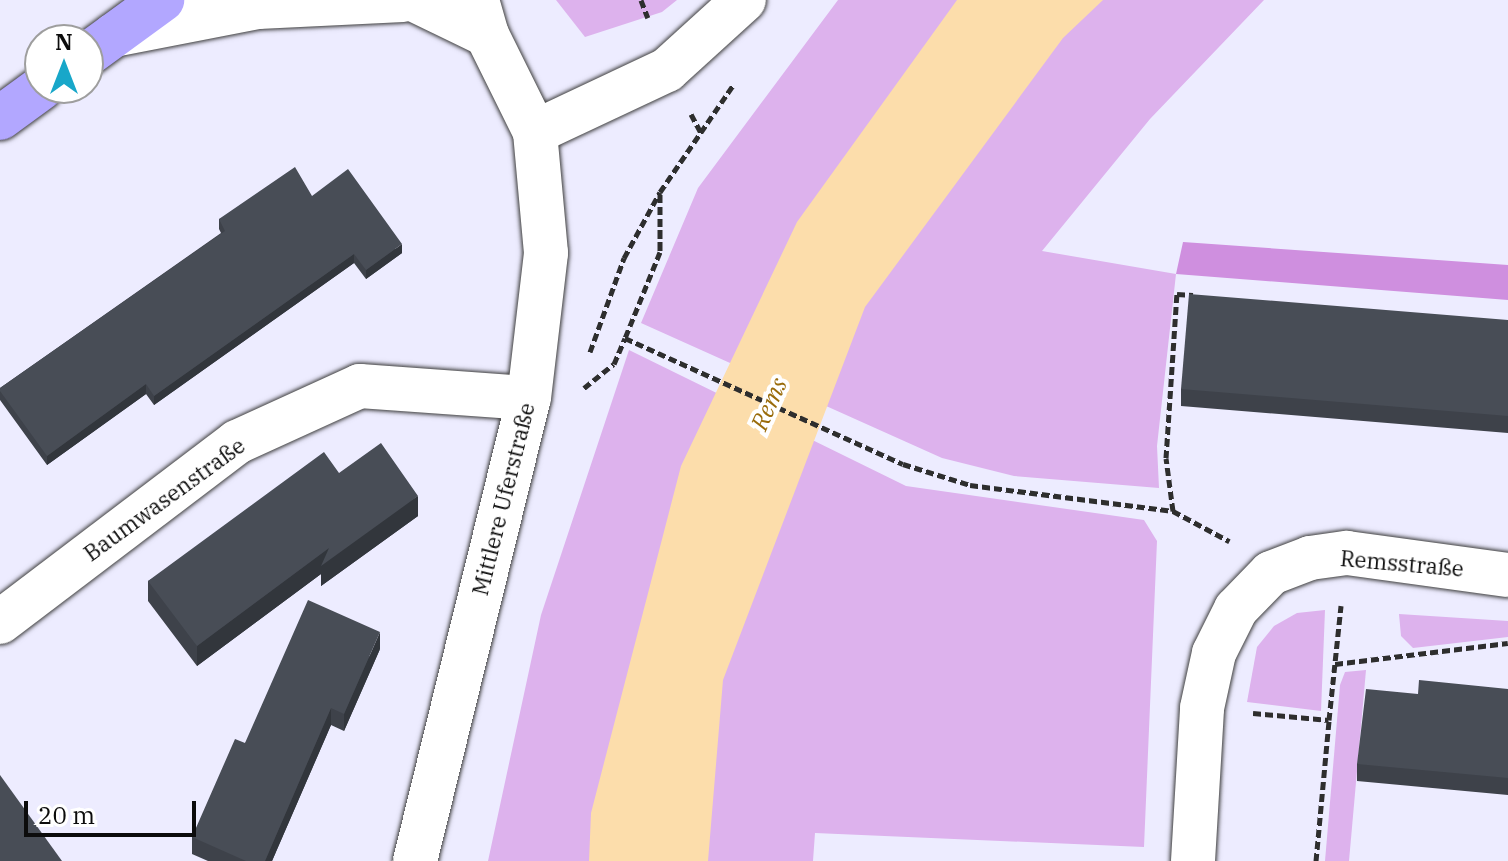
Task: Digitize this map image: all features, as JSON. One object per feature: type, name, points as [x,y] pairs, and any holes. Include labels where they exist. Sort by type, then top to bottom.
[{"type":"main road","points":[[104,42],[162,0]]},
{"type":"main road","points":[[0,118],[24,100]]},
{"type":"street","points":[[104,43],[258,7],[403,0]]},
{"type":"street","points":[[415,0],[482,17]]},
{"type":"street","name":"Mittlere Uferstraße","points":[[415,861],[529,398],[546,253],[535,132],[482,17],[437,0]]},
{"type":"street","points":[[535,132],[667,70],[744,0]]},
{"type":"street","name":"Baumwasenstraße","points":[[0,622],[237,442],[360,386],[529,398]]},
{"type":"street","name":"Remsstraße","points":[[1193,861],[1202,708],[1214,653],[1236,609],[1271,573],[1310,558],[1347,553],[1508,575]]},
{"type":"path","points":[[589,355],[624,258],[660,192],[701,133]]},
{"type":"path","points":[[579,383],[574,397],[614,364],[660,252],[660,192]]},
{"type":"path","points":[[1173,511],[1166,458],[1177,294],[1208,297]]},
{"type":"path","points":[[625,338],[903,464],[970,485],[1173,511],[1214,529],[1271,573]]},
{"type":"path","points":[[1316,861],[1347,553]]},
{"type":"path","points":[[1335,664],[1508,643]]},
{"type":"path","points":[[1202,708],[1329,720]]},
{"type":"shaded area","points":[[556,0],[677,0],[662,12],[585,37]]},
{"type":"shaded area","points":[[838,0],[1264,0],[1150,119],[1042,251],[1176,274],[1157,446],[1159,488],[1014,476],[942,458],[641,323],[698,188]]},
{"type":"shaded area","points":[[1183,242],[1508,265],[1508,300],[1176,274]]},
{"type":"shaded area","points":[[629,350],[906,486],[1144,520],[1157,541],[1144,847],[815,833],[813,861],[488,861],[541,615]]},
{"type":"shaded area","points":[[1325,610],[1321,711],[1247,702],[1257,647],[1274,626],[1297,613]]},
{"type":"shaded area","points":[[1399,614],[1508,621],[1508,637],[1413,648],[1401,636]]},
{"type":"shaded area","points":[[1366,670],[1349,861],[1325,861],[1340,685],[1345,672]]},
{"type":"water","name":"Rems","points":[[957,0],[1103,0],[1063,38],[865,307],[723,680],[708,861],[589,861],[591,813],[681,466],[797,222]]},
{"type":"building","points":[[295,167],[312,196],[348,169],[402,244],[366,270],[354,254],[154,396],[146,384],[47,456],[0,388],[225,231],[219,219]]},
{"type":"building","points":[[1189,294],[1508,320],[1508,416],[1181,389]]},
{"type":"building","points":[[381,443],[418,496],[321,566],[329,548],[197,646],[148,581],[324,452],[339,473]]},
{"type":"building","points":[[308,600],[380,632],[344,714],[331,708],[265,861],[246,861],[192,837],[235,739],[245,743]]},
{"type":"building","points":[[1419,680],[1508,689],[1508,778],[1357,764],[1366,689],[1418,694]]},
{"type":"building","points":[[0,775],[62,861],[0,861]]}]
